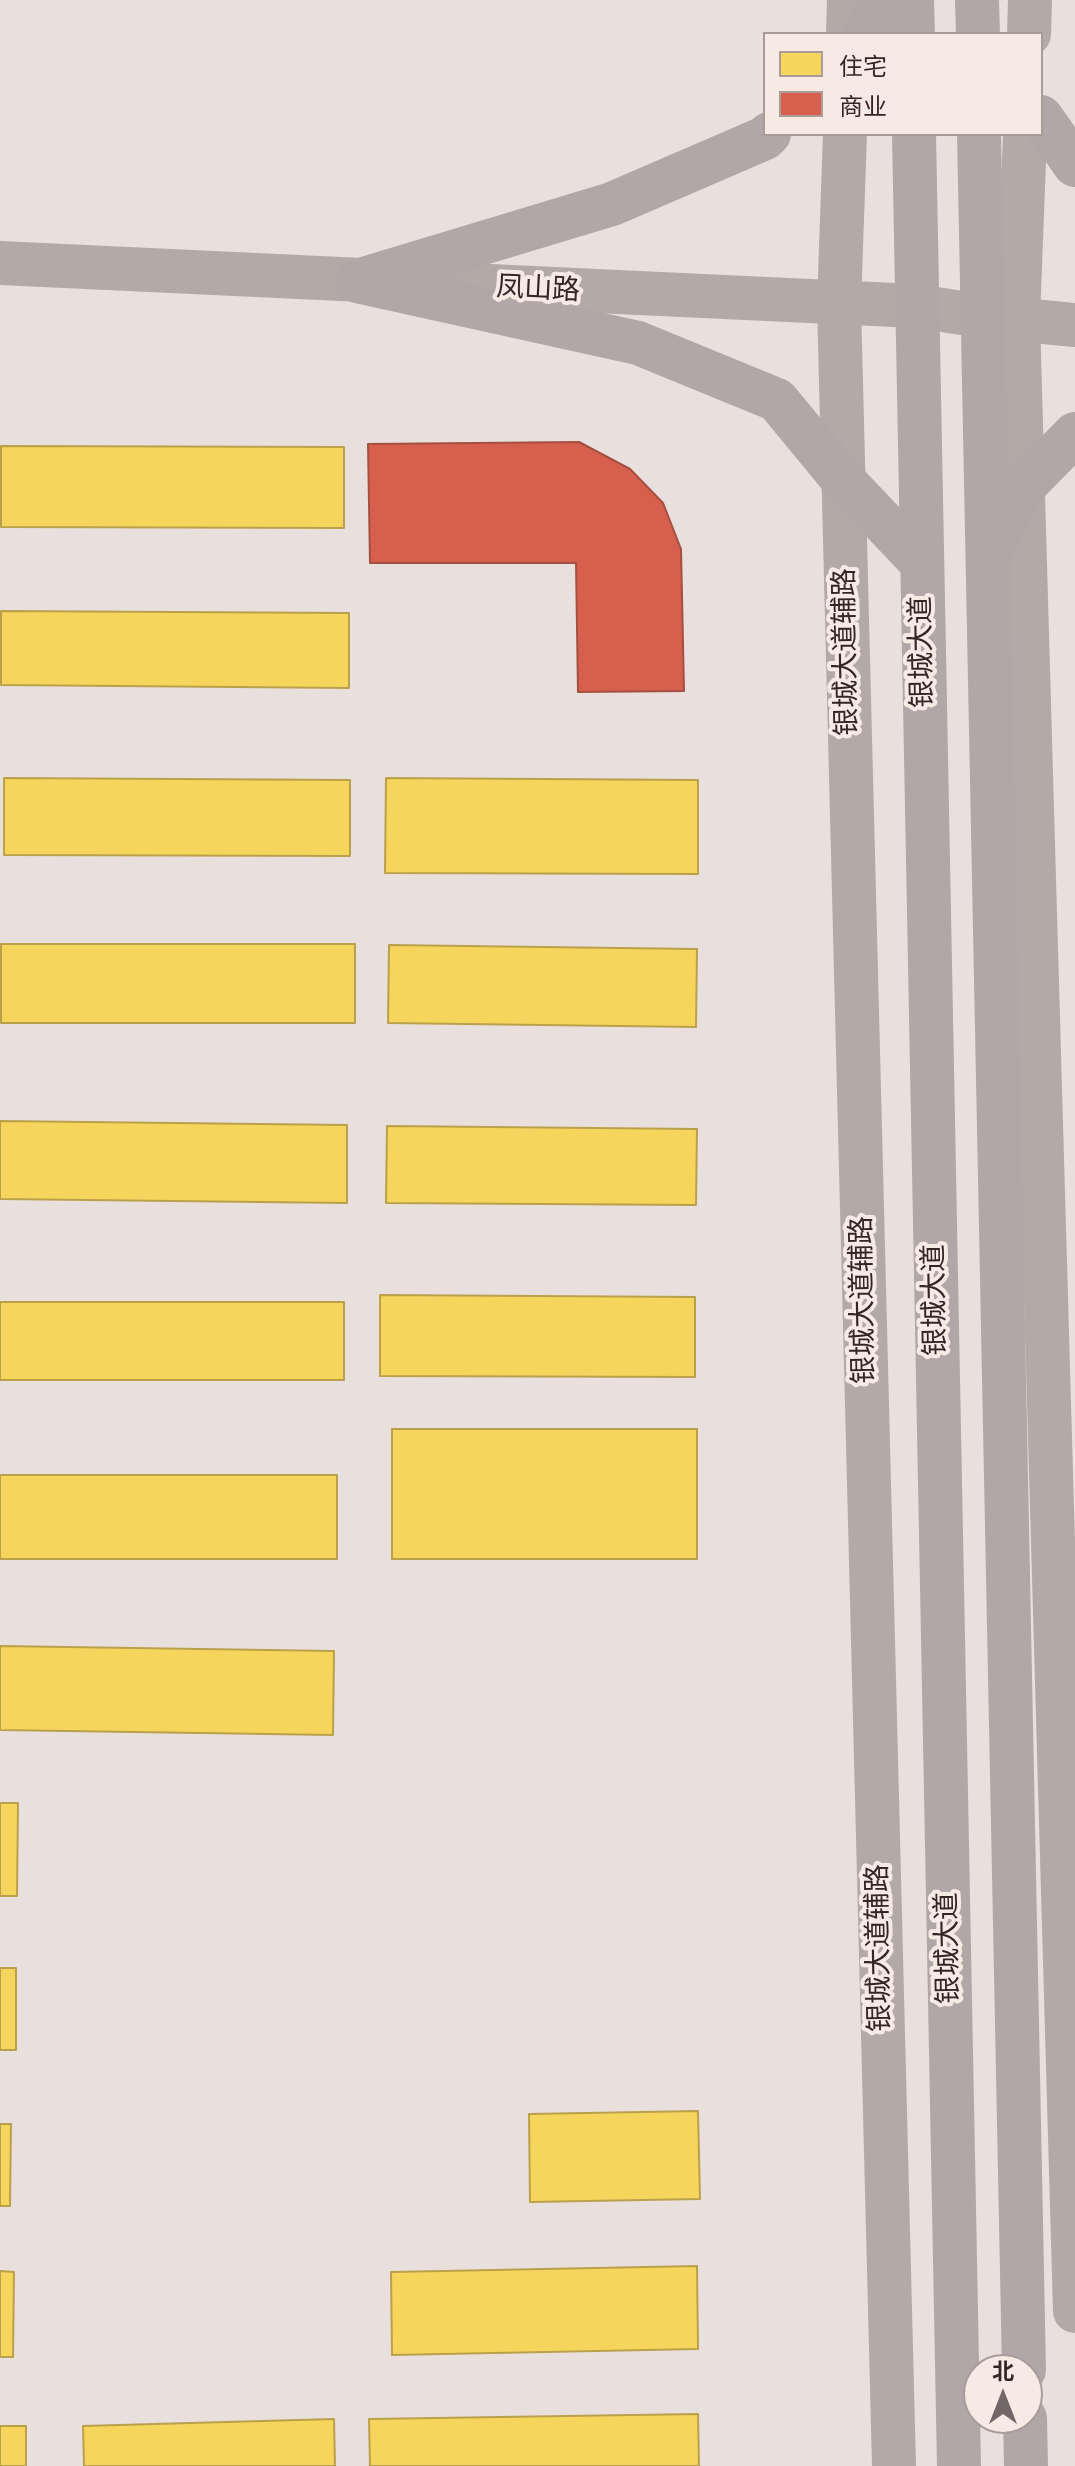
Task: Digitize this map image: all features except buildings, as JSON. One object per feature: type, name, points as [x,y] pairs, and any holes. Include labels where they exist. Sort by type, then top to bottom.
[{"type":"main road","points":[[865,32],[888,0]]},
{"type":"main road","points":[[912,0],[913,32]]},
{"type":"main road","points":[[1043,120],[1075,165]]},
{"type":"main road","points":[[357,281],[612,204],[767,136]]},
{"type":"main road","name":"银城大道","points":[[914,136],[959,2466]]},
{"type":"main road","points":[[979,136],[1000,318],[987,557],[1024,2354]]},
{"type":"main road","points":[[357,281],[638,343],[777,400],[843,480],[921,562]]},
{"type":"main road","points":[[987,557],[1023,487],[1075,434]]},
{"type":"main road","points":[[1025,2434],[1026,2466]]},
{"type":"street","points":[[848,32],[849,0]]},
{"type":"street","points":[[1029,32],[1030,0]]},
{"type":"street","name":"银城大道辅路","points":[[845,136],[839,304],[894,2466]]},
{"type":"street","points":[[1025,136],[1000,318],[1023,487],[1075,2311]]},
{"type":"street","name":"凤山路","points":[[0,263],[916,306],[1075,325]]}]
